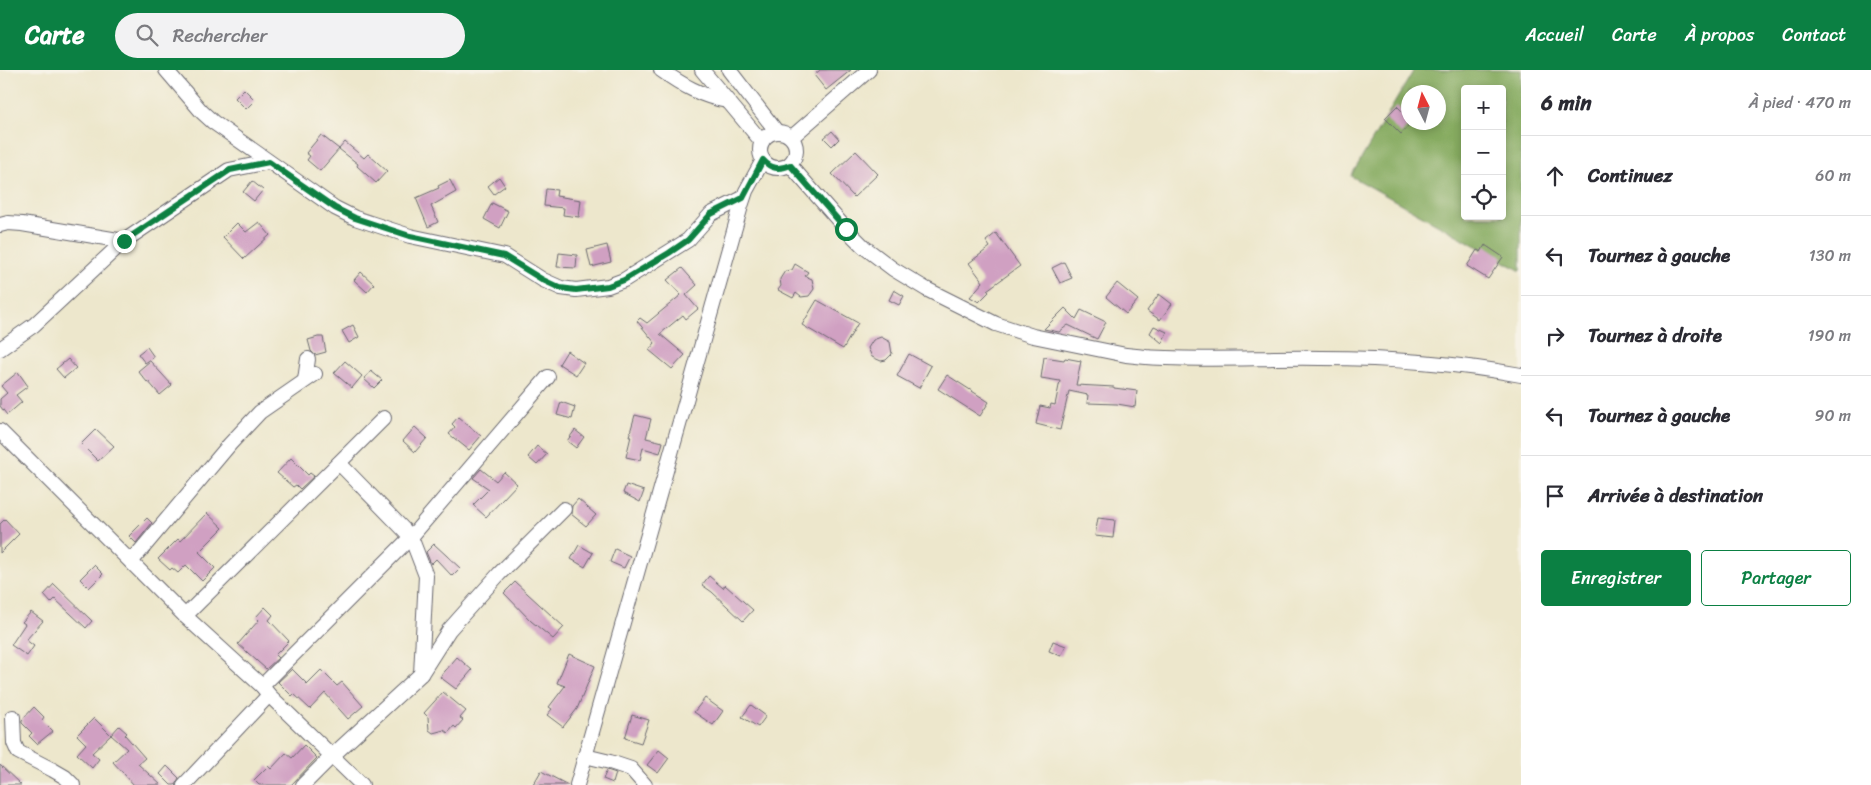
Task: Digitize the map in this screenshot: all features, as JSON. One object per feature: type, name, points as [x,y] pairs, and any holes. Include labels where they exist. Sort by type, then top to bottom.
[{"type":"street","points":[[166,70],[207,117],[335,208],[355,218],[410,236],[504,256],[560,288],[576,290],[608,286],[624,280],[688,240],[711,214],[743,198]]},
{"type":"street","points":[[661,70],[693,91],[711,98],[727,101]]},
{"type":"street","points":[[702,70],[762,142]]},
{"type":"street","points":[[729,70],[777,132]]},
{"type":"street","points":[[792,137],[868,70]]},
{"type":"street","points":[[777,132],[785,133],[792,137],[796,143],[797,151],[795,159],[790,165],[778,169],[772,168],[763,160],[760,154],[762,142],[768,135],[777,132]]},
{"type":"street","points":[[577,785],[743,198],[763,160]]},
{"type":"street","points":[[0,349],[34,326],[124,241],[230,170],[269,162]]},
{"type":"street","points":[[790,165],[846,229],[864,247],[893,268],[926,289],[967,311],[996,324],[1033,336],[1126,355],[1156,357],[1323,358],[1413,362],[1521,374]]},
{"type":"street","points":[[0,225],[8,223],[22,224],[124,241]]},
{"type":"street","points":[[130,562],[230,444],[260,412],[310,377],[308,359]]},
{"type":"street","points":[[184,785],[266,690],[411,537],[548,377]]},
{"type":"street","points":[[186,616],[384,418]]},
{"type":"street","points":[[0,431],[130,562],[266,690],[362,785]]},
{"type":"street","points":[[339,463],[411,537],[426,576],[421,674]]},
{"type":"street","points":[[303,785],[421,674],[449,630],[499,574],[564,509]]},
{"type":"street","points":[[13,717],[14,743],[18,752],[53,770],[73,785]]},
{"type":"street","points":[[585,756],[631,769],[645,785]]},
{"type":"green space","points":[[1414,70],[1521,70],[1521,271],[1351,176],[1401,92],[1401,130],[1446,130],[1446,85],[1405,85]]},
{"type":"building","points":[[820,70],[851,70],[826,90],[814,75]]},
{"type":"building","points":[[244,89],[255,100],[246,109],[235,98]]},
{"type":"building","points":[[1397,106],[1401,110],[1401,130],[1404,130],[1401,134],[1385,118]]},
{"type":"building","points":[[832,131],[839,139],[832,146],[824,138]]},
{"type":"building","points":[[321,135],[339,149],[320,171],[307,160],[310,156],[306,153]]},
{"type":"building","points":[[345,142],[364,158],[368,154],[387,171],[376,183],[357,166],[358,164],[339,149]]},
{"type":"building","points":[[856,151],[878,174],[854,197],[832,174]]},
{"type":"building","points":[[499,177],[505,186],[494,194],[488,186]]},
{"type":"building","points":[[450,180],[456,192],[431,206],[438,222],[428,227],[416,198],[439,188],[438,186]]},
{"type":"building","points":[[252,181],[263,190],[254,201],[243,192]]},
{"type":"building","points":[[546,189],[557,190],[556,196],[581,200],[579,217],[563,215],[564,208],[544,206]]},
{"type":"building","points":[[492,203],[508,211],[500,228],[484,219]]},
{"type":"building","points":[[259,222],[270,235],[244,259],[223,237],[237,223],[246,232]]},
{"type":"building","points":[[996,233],[1020,266],[987,290],[989,292],[979,302],[970,297],[983,282],[969,263],[990,247],[986,241]]},
{"type":"building","points":[[607,245],[611,262],[591,267],[587,250]]},
{"type":"building","points":[[1485,245],[1503,257],[1488,279],[1467,266],[1477,250],[1481,252]]},
{"type":"building","points":[[559,253],[577,255],[576,268],[557,267]]},
{"type":"building","points":[[1064,262],[1072,278],[1060,283],[1052,268]]},
{"type":"building","points":[[795,264],[808,272],[805,276],[812,279],[814,289],[809,296],[801,297],[796,293],[793,298],[778,290],[781,286],[780,279],[785,271],[792,270]]},
{"type":"building","points":[[682,268],[697,285],[686,295],[698,309],[686,319],[683,315],[660,334],[685,355],[672,369],[649,350],[655,343],[637,321],[640,318],[647,323],[681,295],[667,280]]},
{"type":"building","points":[[361,272],[374,284],[367,292],[354,280]]},
{"type":"building","points":[[1117,283],[1138,300],[1126,314],[1106,297]]},
{"type":"building","points":[[894,290],[904,296],[899,305],[889,300]]},
{"type":"building","points":[[1159,294],[1172,304],[1160,320],[1147,311]]},
{"type":"building","points":[[817,300],[858,323],[843,349],[802,325]]},
{"type":"building","points":[[1065,308],[1076,319],[1081,310],[1106,322],[1097,339],[1068,325],[1059,332],[1044,329]]},
{"type":"building","points":[[353,325],[359,337],[349,343],[342,331]]},
{"type":"building","points":[[1154,326],[1167,332],[1162,343],[1150,333]]},
{"type":"building","points":[[323,337],[326,352],[315,355],[311,351],[308,340]]},
{"type":"building","points":[[881,337],[890,342],[892,354],[886,360],[881,361],[872,357],[868,348],[873,340]]},
{"type":"building","points":[[147,347],[154,357],[145,363],[138,354]]},
{"type":"building","points":[[567,351],[584,363],[576,375],[559,364]]},
{"type":"building","points":[[909,354],[931,366],[919,388],[897,376]]},
{"type":"building","points":[[1044,357],[1081,361],[1076,385],[1114,387],[1137,391],[1135,407],[1087,403],[1088,395],[1069,391],[1060,430],[1036,424],[1040,406],[1050,408],[1051,404],[1055,405],[1060,381],[1041,378]]},
{"type":"building","points":[[68,359],[76,368],[64,378],[56,369]]},
{"type":"building","points":[[150,361],[172,385],[160,395],[138,371]]},
{"type":"building","points":[[345,361],[362,376],[352,388],[334,373]]},
{"type":"building","points":[[371,371],[382,380],[374,388],[364,379]]},
{"type":"building","points":[[18,372],[28,386],[16,395],[22,402],[7,415],[0,406],[0,399],[7,393],[1,386]]},
{"type":"building","points":[[947,375],[989,402],[980,416],[938,389]]},
{"type":"building","points":[[561,402],[575,407],[572,419],[557,415]]},
{"type":"building","points":[[635,415],[651,419],[646,438],[663,442],[660,453],[643,448],[640,460],[626,457]]},
{"type":"building","points":[[458,417],[481,436],[469,450],[449,434],[455,427],[452,424]]},
{"type":"building","points":[[415,427],[427,438],[415,452],[403,441]]},
{"type":"building","points":[[96,429],[114,446],[98,461],[81,444]]},
{"type":"building","points":[[575,430],[584,437],[576,448],[567,441]]},
{"type":"building","points":[[537,446],[547,454],[537,465],[528,457]]},
{"type":"building","points":[[291,458],[308,475],[310,473],[314,476],[300,489],[296,485],[293,487],[277,473]]},
{"type":"building","points":[[481,469],[496,481],[504,472],[517,484],[486,517],[473,505],[489,489],[473,478]]},
{"type":"building","points":[[626,485],[644,491],[640,502],[623,493]]},
{"type":"building","points":[[578,499],[596,515],[586,526],[571,514],[572,506]]},
{"type":"building","points":[[207,513],[223,528],[199,552],[215,568],[202,581],[186,565],[178,573],[172,568],[170,570],[158,559],[178,539],[180,541]]},
{"type":"building","points":[[147,518],[152,523],[136,543],[129,536]]},
{"type":"building","points":[[1098,518],[1115,520],[1113,538],[1095,536]]},
{"type":"building","points":[[5,519],[19,534],[0,553],[0,524]]},
{"type":"building","points":[[434,544],[460,568],[452,576],[436,559],[431,564],[426,552]]},
{"type":"building","points":[[579,545],[593,553],[585,567],[571,559]]},
{"type":"building","points":[[615,549],[630,556],[624,568],[610,562]]},
{"type":"building","points":[[94,565],[103,574],[89,588],[80,579]]},
{"type":"building","points":[[709,576],[723,588],[725,585],[753,610],[743,621],[702,585]]},
{"type":"building","points":[[515,582],[564,627],[553,639],[531,621],[504,593]]},
{"type":"building","points":[[54,584],[92,621],[86,628],[55,599],[51,603],[44,595]]},
{"type":"building","points":[[265,607],[273,615],[269,620],[289,641],[275,655],[278,658],[266,669],[238,644],[259,620],[256,617]]},
{"type":"building","points":[[31,612],[43,621],[26,640],[34,646],[27,656],[11,645],[25,624],[22,622]]},
{"type":"building","points":[[1053,641],[1066,646],[1061,656],[1049,651]]},
{"type":"building","points":[[569,654],[595,666],[577,709],[563,727],[547,715],[552,709],[549,707],[565,686],[557,683]]},
{"type":"building","points":[[457,657],[472,670],[456,689],[440,677]]},
{"type":"building","points":[[292,669],[307,684],[321,670],[337,686],[342,682],[363,706],[348,719],[325,693],[310,709],[294,694],[292,696],[278,682]]},
{"type":"building","points":[[443,692],[466,711],[460,718],[463,720],[456,728],[454,726],[448,733],[444,730],[433,733],[429,730],[428,717],[424,713]]},
{"type":"building","points":[[705,698],[723,711],[713,725],[694,712]]},
{"type":"building","points":[[751,705],[766,716],[758,727],[742,717]]},
{"type":"building","points":[[34,707],[44,717],[42,720],[53,731],[37,744],[29,736],[32,733],[22,723],[22,720]]},
{"type":"building","points":[[632,715],[649,720],[641,743],[625,738]]},
{"type":"building","points":[[94,718],[111,735],[92,753],[99,759],[92,768],[77,754],[86,744],[77,735]]},
{"type":"building","points":[[119,726],[127,733],[125,735],[145,758],[138,764],[161,785],[134,785],[113,762],[127,749],[111,735]]},
{"type":"building","points":[[304,745],[317,758],[291,785],[259,785],[254,780],[268,766],[271,769],[286,753],[292,758]]},
{"type":"building","points":[[659,750],[669,758],[658,773],[647,765]]},
{"type":"building","points":[[0,765],[21,785],[0,785]]},
{"type":"building","points":[[167,766],[179,778],[175,785],[171,785],[160,774]]},
{"type":"building","points":[[607,770],[616,773],[613,783],[603,779]]},
{"type":"building","points":[[541,771],[568,785],[533,785]]},
{"type":"route","points":[[124,241],[230,170],[269,162],[335,208],[355,218],[410,236],[504,256],[543,280],[560,288],[576,290],[590,290],[624,280],[688,240],[711,214],[743,198],[763,160],[772,168],[784,168],[790,165],[846,229]]}]
